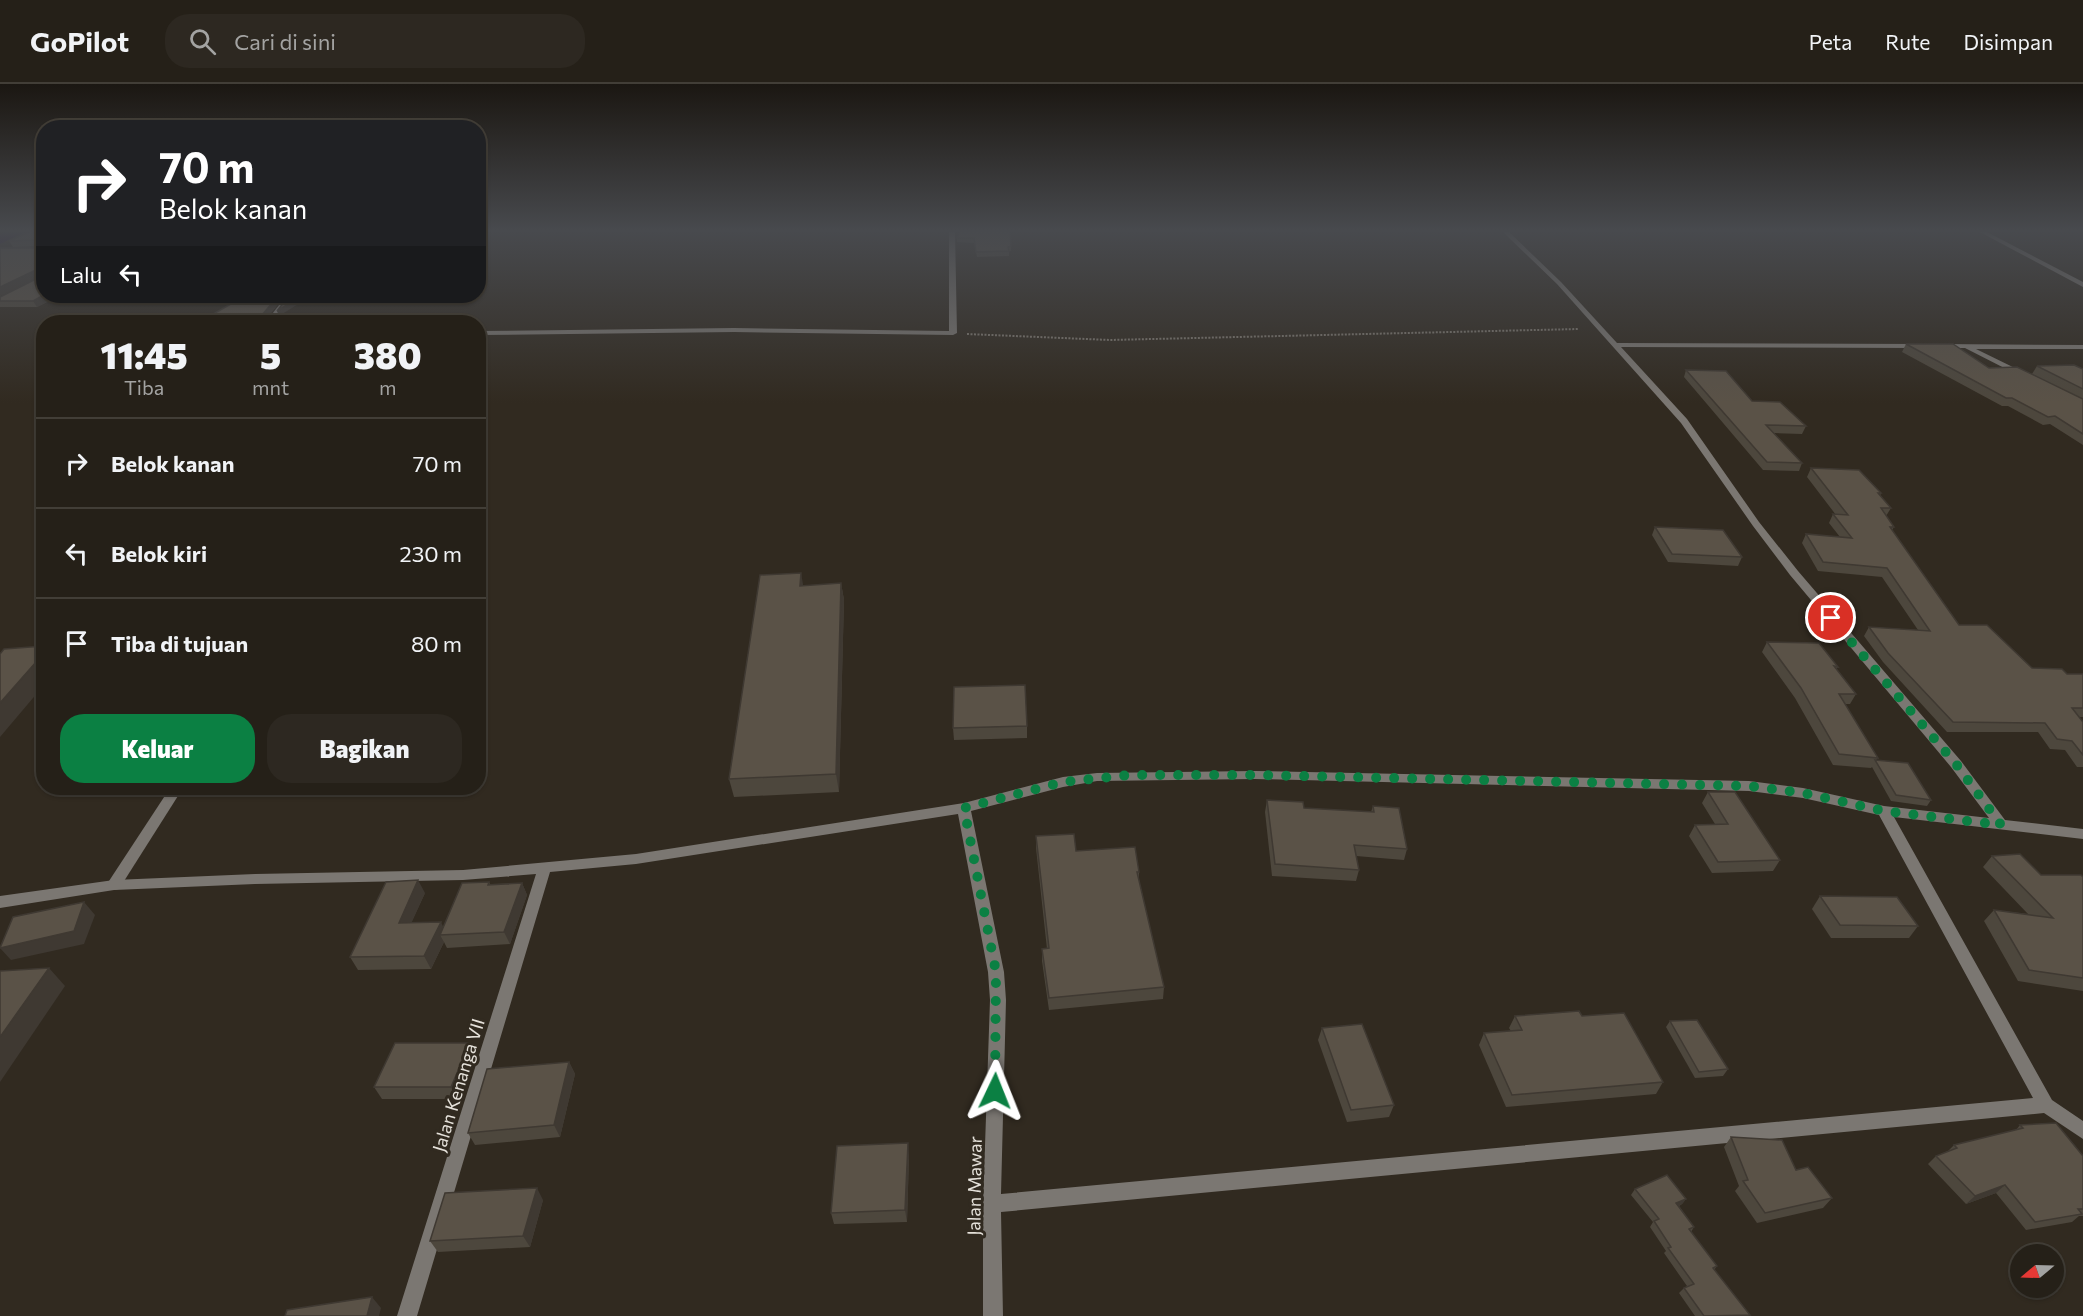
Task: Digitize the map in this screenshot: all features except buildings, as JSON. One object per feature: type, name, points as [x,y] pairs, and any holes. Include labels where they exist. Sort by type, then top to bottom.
[{"type":"street","points":[[486,333],[734,330],[953,333],[953,288]]},
{"type":"street","points":[[1563,288],[1684,421],[1788,565],[1956,764],[2001,825]]},
{"type":"street","points":[[274,315],[284,303]]},
{"type":"street","points":[[1616,345],[2083,347]]},
{"type":"street","points":[[1965,346],[2034,381]]},
{"type":"street","points":[[0,902],[114,885],[255,879],[463,875],[636,859],[964,808],[1063,782],[1097,777],[1255,775],[1749,786],[1803,793],[1884,811],[2083,834]]},
{"type":"street","points":[[114,885],[172,795]]},
{"type":"street","name":"Jalan Mawar","points":[[964,808],[996,972],[998,1000],[992,1204],[993,1316]]},
{"type":"street","points":[[1884,811],[2046,1105],[2083,1131]]},
{"type":"street","name":"Jalan Kenanga VII","points":[[407,1316],[544,866]]},
{"type":"street","points":[[992,1204],[2046,1105]]},
{"type":"path","points":[[953,333],[1120,340],[1599,328]]},
{"type":"route","points":[[995,1091],[998,1000],[996,972],[964,808],[1025,791],[1063,782],[1130,775],[1394,777],[1749,786],[1803,793],[1884,811],[2001,825],[1956,764],[1831,618]]}]
